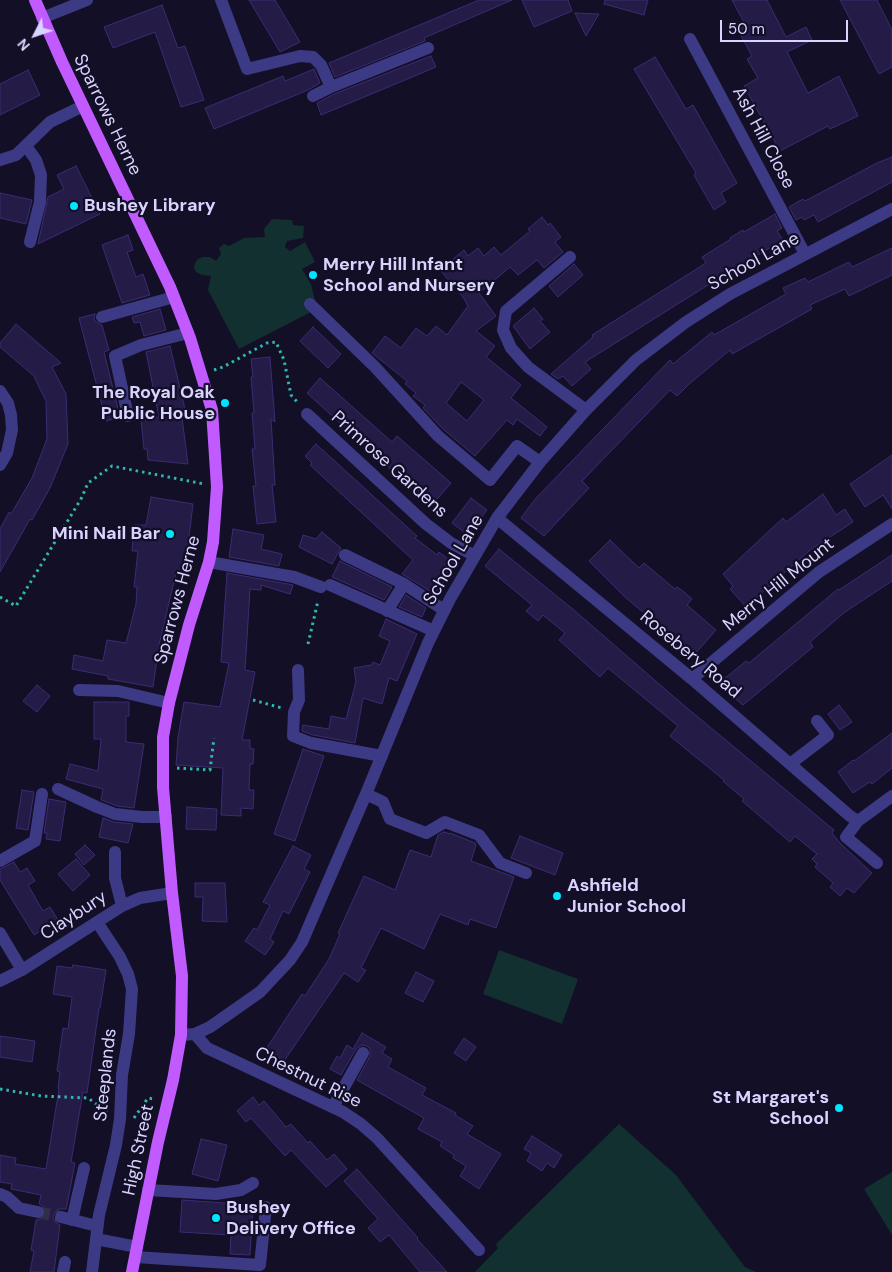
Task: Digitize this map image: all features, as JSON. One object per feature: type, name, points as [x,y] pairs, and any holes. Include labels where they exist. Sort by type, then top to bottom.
[{"type":"main road","name":"Sparrows Herne","points":[[35,0],[174,297],[202,374],[212,410],[217,487],[213,542],[209,562],[189,625],[169,703],[163,737],[166,817],[172,892],[182,976],[181,1035]]},
{"type":"main road","name":"High Street","points":[[132,1272],[181,1035]]},
{"type":"street","points":[[42,18],[87,0]]},
{"type":"street","points":[[221,0],[247,69],[300,56],[313,57],[321,65],[331,87],[333,86]]},
{"type":"street","name":"Ash Hill Close","points":[[690,39],[805,254]]},
{"type":"street","points":[[313,96],[333,86],[428,48]]},
{"type":"street","points":[[0,160],[16,155],[50,122],[83,106]]},
{"type":"street","points":[[26,146],[36,160],[41,175],[40,202],[30,242]]},
{"type":"street","name":"School Lane","points":[[181,1035],[195,1034],[229,1015],[260,992],[290,960],[302,942],[444,610],[497,518],[540,462],[586,410],[636,360],[686,322],[730,294],[892,209]]},
{"type":"street","points":[[570,256],[506,311],[503,330],[511,348],[528,366],[586,410]]},
{"type":"street","points":[[102,317],[174,297]]},
{"type":"street","points":[[310,304],[375,367],[438,436],[490,480],[517,446],[540,462]]},
{"type":"street","points":[[128,416],[115,356],[142,345],[188,333]]},
{"type":"street","points":[[0,391],[8,403],[12,430],[7,453],[0,464]]},
{"type":"street","name":"Primrose Gardens","points":[[307,414],[426,524],[451,543],[475,556]]},
{"type":"street","name":"Rosebery Road","points":[[497,518],[692,679],[850,816],[858,820]]},
{"type":"street","name":"Merry Hill Mount","points":[[692,679],[819,572],[892,524]]},
{"type":"street","points":[[345,555],[404,584],[444,610]]},
{"type":"street","points":[[209,562],[294,577],[325,586],[434,631]]},
{"type":"street","points":[[387,611],[404,584]]},
{"type":"street","points":[[298,670],[299,700],[294,712],[293,736],[311,743],[382,756]]},
{"type":"street","points":[[79,690],[118,691],[169,703]]},
{"type":"street","points":[[790,764],[828,735],[817,721]]},
{"type":"street","points":[[58,788],[115,814],[166,817]]},
{"type":"street","points":[[0,861],[35,841],[42,794]]},
{"type":"street","points":[[366,794],[383,802],[390,819],[426,833],[445,822],[479,835],[500,863],[526,873]]},
{"type":"street","points":[[877,863],[846,837],[858,820],[892,796]]},
{"type":"street","points":[[115,852],[115,878],[122,906]]},
{"type":"street","name":"Claybury","points":[[0,981],[22,970],[122,906],[140,898],[172,892]]},
{"type":"street","name":"Steeplands","points":[[92,1272],[97,1226],[120,1119],[122,1075],[129,1034],[132,989],[128,974],[120,957],[97,922]]},
{"type":"street","points":[[0,933],[22,970]]},
{"type":"street","name":"Chestnut Rise","points":[[195,1034],[207,1048],[332,1107],[361,1124],[377,1138],[479,1250]]},
{"type":"street","points":[[332,1107],[363,1053]]},
{"type":"street","points":[[84,1168],[67,1219],[97,1226]]},
{"type":"street","points":[[148,1190],[216,1194],[241,1190],[253,1183]]},
{"type":"street","points":[[0,1194],[8,1197],[19,1208],[38,1212]]},
{"type":"street","points":[[96,1239],[136,1252],[260,1265],[266,1206]]},
{"type":"path","points":[[202,374],[223,367],[267,343],[276,342],[284,360],[291,395],[307,414]]},
{"type":"path","points":[[0,597],[16,606],[81,499],[88,483],[112,466],[217,487]]},
{"type":"path","points":[[308,644],[325,586]]},
{"type":"path","points":[[253,700],[294,712]]},
{"type":"path","points":[[163,767],[210,770],[214,738]]},
{"type":"path","points":[[0,1089],[41,1096],[88,1098],[120,1119],[132,1121],[148,1098],[153,1099]]},
{"type":"green space","points":[[272,219],[292,220],[293,225],[304,226],[303,238],[287,241],[285,247],[290,251],[305,242],[315,262],[302,269],[311,284],[317,309],[239,349],[208,290],[211,276],[196,272],[194,268],[195,263],[203,257],[210,257],[216,261],[221,254],[219,248],[224,244],[229,246],[244,238],[265,237],[264,229]]},
{"type":"green space","points":[[499,950],[578,979],[562,1024],[483,994]]},
{"type":"green space","points":[[619,1124],[676,1175],[745,1267],[756,1272],[475,1272],[498,1248],[496,1244]]},
{"type":"green space","points":[[892,1172],[892,1235],[864,1189]]},
{"type":"building","points":[[249,0],[275,0],[300,42],[280,52]]},
{"type":"building","points":[[479,0],[512,0],[424,38],[425,41],[335,77],[329,63]]},
{"type":"building","points":[[522,0],[568,0],[572,11],[534,27]]},
{"type":"building","points":[[605,0],[648,0],[644,15],[604,4]]},
{"type":"building","points":[[732,0],[767,0],[786,37],[806,27],[812,40],[787,52],[808,93],[839,76],[858,116],[830,129],[828,126],[780,151],[744,86],[758,78],[747,59],[752,56],[738,30],[746,26]]},
{"type":"building","points":[[840,0],[877,0],[892,30],[892,67],[879,74]]},
{"type":"building","points":[[162,5],[178,48],[185,46],[204,100],[181,107],[155,32],[113,48],[104,27]]},
{"type":"building","points":[[575,13],[599,14],[586,36]]},
{"type":"building","points":[[431,56],[436,67],[321,115],[317,103],[334,94]]},
{"type":"building","points":[[655,57],[686,109],[693,105],[737,183],[721,193],[726,202],[714,210],[694,175],[696,173],[634,69]]},
{"type":"building","points":[[314,69],[320,83],[308,90],[214,129],[205,108],[283,76],[285,81]]},
{"type":"building","points":[[28,70],[40,95],[0,115],[0,84]]},
{"type":"building","points":[[892,157],[892,182],[818,222],[814,215],[804,220],[802,217],[796,220],[789,207],[803,199],[805,201]]},
{"type":"building","name":"Bushey Library","points":[[76,166],[100,214],[38,244],[48,197],[64,189],[57,175]]},
{"type":"building","points":[[0,193],[32,200],[26,224],[0,218]]},
{"type":"building","points":[[775,214],[782,228],[777,231],[783,240],[585,362],[591,369],[572,386],[563,376],[558,379],[551,374],[593,337],[592,335],[706,263],[702,257],[730,238]]},
{"type":"building","points":[[542,217],[548,225],[550,223],[561,237],[555,242],[563,252],[544,268],[537,260],[518,275],[510,267],[479,293],[496,316],[476,331],[495,346],[486,357],[521,385],[511,398],[547,427],[540,436],[517,419],[513,425],[507,420],[475,456],[444,430],[423,408],[425,405],[413,396],[416,393],[405,384],[407,381],[372,353],[385,336],[401,348],[416,328],[427,336],[436,326],[447,335],[468,306],[463,297],[440,270],[464,250],[468,256],[478,248],[484,256],[494,247],[501,255],[530,231],[528,229]],"holes":[[[461,382],[484,400],[467,421],[446,403]]]},
{"type":"building","points":[[128,235],[133,250],[127,252],[136,277],[143,274],[150,295],[122,303],[102,245]]},
{"type":"building","points":[[892,248],[892,275],[849,296],[845,289],[810,305],[812,309],[732,354],[730,350],[677,396],[670,390],[582,481],[589,488],[544,536],[521,518],[536,498],[670,360],[673,364],[712,332],[714,335],[786,294],[783,288],[805,278],[808,282],[849,262],[852,267]]},
{"type":"building","points":[[574,264],[583,275],[558,297],[549,286]]},
{"type":"building","points":[[534,308],[543,319],[540,321],[550,332],[530,349],[513,326]]},
{"type":"building","points":[[160,309],[166,330],[144,336],[140,322],[134,323],[132,317]]},
{"type":"building","points":[[95,314],[94,319],[102,325],[109,350],[104,352],[120,417],[106,421],[79,318]]},
{"type":"building","points":[[16,324],[61,363],[52,367],[66,394],[68,444],[50,488],[0,572],[0,529],[32,478],[47,439],[46,401],[34,376],[0,347],[0,343]]},
{"type":"building","points":[[313,327],[341,354],[328,368],[300,341]]},
{"type":"building","points":[[170,346],[185,409],[181,410],[188,464],[148,460],[147,449],[144,449],[141,420],[159,417],[146,352]]},
{"type":"building","points":[[270,357],[275,422],[271,419],[275,485],[272,485],[276,522],[257,524],[253,486],[256,486],[252,449],[255,449],[251,359]]},
{"type":"building","points":[[320,378],[392,442],[397,436],[451,483],[431,506],[307,393]]},
{"type":"building","points":[[316,444],[417,536],[415,538],[437,555],[439,552],[456,565],[435,594],[402,574],[413,560],[310,465],[312,463],[305,456]]},
{"type":"building","points":[[892,455],[892,509],[883,495],[865,507],[850,484]]},
{"type":"building","points":[[823,494],[836,515],[845,509],[853,522],[810,550],[746,607],[730,589],[733,586],[723,574],[783,518],[786,522]]},
{"type":"building","points":[[151,497],[193,504],[188,545],[180,575],[176,573],[159,645],[153,687],[108,679],[108,676],[72,669],[74,655],[103,661],[107,640],[126,643],[136,604],[137,587],[134,587],[138,551],[132,551],[134,525],[146,525]]},
{"type":"building","points":[[471,498],[487,510],[468,535],[452,523]]},
{"type":"building","points":[[233,529],[264,535],[261,549],[282,554],[279,566],[229,557]]},
{"type":"building","points":[[322,532],[341,548],[332,564],[299,547],[303,535],[316,539]]},
{"type":"building","points":[[610,540],[639,568],[644,563],[675,589],[677,587],[683,591],[692,599],[687,605],[716,630],[694,655],[625,597],[589,561]]},
{"type":"building","points":[[499,549],[834,830],[832,833],[840,843],[872,873],[854,893],[847,888],[840,896],[830,887],[833,883],[815,867],[817,864],[812,859],[817,854],[795,836],[790,842],[742,801],[744,799],[724,780],[670,736],[678,726],[608,668],[600,677],[559,640],[565,633],[543,615],[538,621],[526,611],[532,605],[485,566]]},
{"type":"building","points":[[892,555],[892,581],[845,612],[810,642],[813,647],[743,705],[718,684],[746,661],[749,663],[838,589]]},
{"type":"building","points":[[340,561],[392,587],[384,600],[332,577]]},
{"type":"building","points":[[227,573],[293,585],[290,594],[261,585],[261,590],[250,589],[245,670],[255,672],[242,740],[250,740],[250,748],[254,749],[253,764],[250,764],[249,790],[254,790],[253,809],[241,808],[241,816],[221,815],[223,768],[176,765],[178,737],[184,702],[220,707],[229,663],[221,662]]},
{"type":"building","points":[[406,595],[426,608],[422,617],[399,607]]},
{"type":"building","points":[[386,619],[417,634],[397,681],[389,678],[382,704],[363,698],[355,743],[302,731],[303,725],[329,729],[331,716],[346,719],[356,682],[354,668],[371,665],[373,662],[380,665],[390,641],[379,636]]},
{"type":"building","points":[[37,685],[50,696],[37,712],[23,701]]},
{"type":"building","points":[[94,702],[129,702],[129,716],[126,716],[126,742],[144,744],[134,808],[117,806],[101,800],[103,789],[66,779],[70,764],[98,771],[101,739],[94,739]]},
{"type":"building","points":[[839,705],[852,722],[840,730],[828,714]]},
{"type":"building","points":[[892,733],[892,768],[872,784],[870,782],[853,793],[838,772]]},
{"type":"building","points":[[303,749],[324,756],[295,841],[274,834]]},
{"type":"building","points":[[22,790],[34,792],[28,830],[16,828]]},
{"type":"building","points":[[49,799],[66,802],[60,841],[46,839],[47,833],[44,833]]},
{"type":"building","points":[[187,807],[217,809],[216,830],[186,829]]},
{"type":"building","points":[[103,818],[114,822],[133,824],[128,843],[99,837]]},
{"type":"building","points":[[444,832],[475,843],[471,861],[514,877],[496,928],[470,919],[468,925],[440,914],[424,949],[381,928],[361,968],[366,970],[358,982],[344,973],[284,1061],[266,1049],[302,994],[305,996],[329,959],[340,934],[338,933],[364,876],[395,890],[410,850],[431,857],[438,835]]},
{"type":"building","points":[[520,836],[563,853],[555,875],[511,858]]},
{"type":"building","points":[[85,845],[95,855],[84,865],[75,854]]},
{"type":"building","points":[[293,846],[311,855],[304,869],[310,872],[289,914],[283,911],[270,939],[274,942],[265,955],[245,941],[254,928],[257,930],[270,905],[263,902]]},
{"type":"building","points":[[76,859],[90,875],[73,891],[58,874]]},
{"type":"building","points":[[14,862],[20,872],[27,868],[35,881],[28,885],[43,911],[50,907],[58,920],[34,935],[0,880],[0,869]]},
{"type":"building","points":[[195,883],[225,883],[227,922],[202,921],[203,897],[195,897]]},
{"type":"building","points":[[73,965],[106,970],[87,1093],[83,1092],[71,1162],[75,1163],[68,1200],[66,1209],[58,1209],[53,1216],[55,1222],[60,1225],[54,1272],[30,1272],[34,1251],[31,1250],[36,1220],[44,1218],[46,1210],[39,1204],[41,1195],[11,1189],[12,1184],[0,1182],[0,1155],[16,1158],[15,1164],[46,1169],[59,1089],[60,1072],[57,1071],[63,1028],[68,1029],[72,997],[53,994],[57,966],[72,968]]},
{"type":"building","points":[[416,972],[434,981],[423,1002],[405,993]]},
{"type":"building","points":[[362,1033],[386,1047],[382,1053],[392,1059],[388,1067],[426,1088],[422,1095],[456,1113],[455,1115],[473,1126],[467,1134],[501,1154],[479,1189],[460,1176],[466,1166],[453,1158],[454,1155],[440,1146],[442,1142],[418,1129],[424,1118],[357,1080],[370,1056],[370,1049],[367,1046],[362,1045],[356,1049],[341,1075],[330,1069],[337,1056],[340,1058],[347,1045],[353,1049]]},
{"type":"building","points":[[0,1036],[35,1041],[32,1062],[0,1057]]},
{"type":"building","points":[[464,1038],[476,1047],[466,1061],[454,1053]]},
{"type":"building","points":[[253,1097],[259,1105],[264,1101],[286,1127],[291,1124],[327,1160],[334,1154],[347,1169],[326,1187],[291,1150],[285,1156],[251,1118],[246,1122],[237,1111]]},
{"type":"building","points":[[532,1136],[562,1155],[554,1168],[547,1163],[542,1171],[527,1161],[531,1153],[524,1149]]},
{"type":"building","points":[[201,1139],[227,1145],[218,1181],[192,1174]]},
{"type":"building","points":[[357,1169],[447,1272],[420,1272],[389,1235],[380,1242],[368,1228],[378,1219],[344,1181]]},
{"type":"building","name":"Bushey Delivery Office","points":[[182,1200],[253,1205],[250,1255],[230,1254],[231,1235],[180,1232]]},
{"type":"tunnel","points":[[38,1212],[61,1217]]},
{"type":"place","name":"Bushey Library","points":[[74,206]]},
{"type":"place","name":"Merry Hill Infant School and Nursery","points":[[313,275]]},
{"type":"place","name":"The Royal Oak Public House","points":[[225,403]]},
{"type":"place","name":"Mini Nail Bar","points":[[170,534]]},
{"type":"place","name":"Ashfield Junior School","points":[[557,896]]},
{"type":"place","name":"St Margaret's School","points":[[839,1108]]},
{"type":"place","name":"Bushey Delivery Office","points":[[216,1218]]}]
